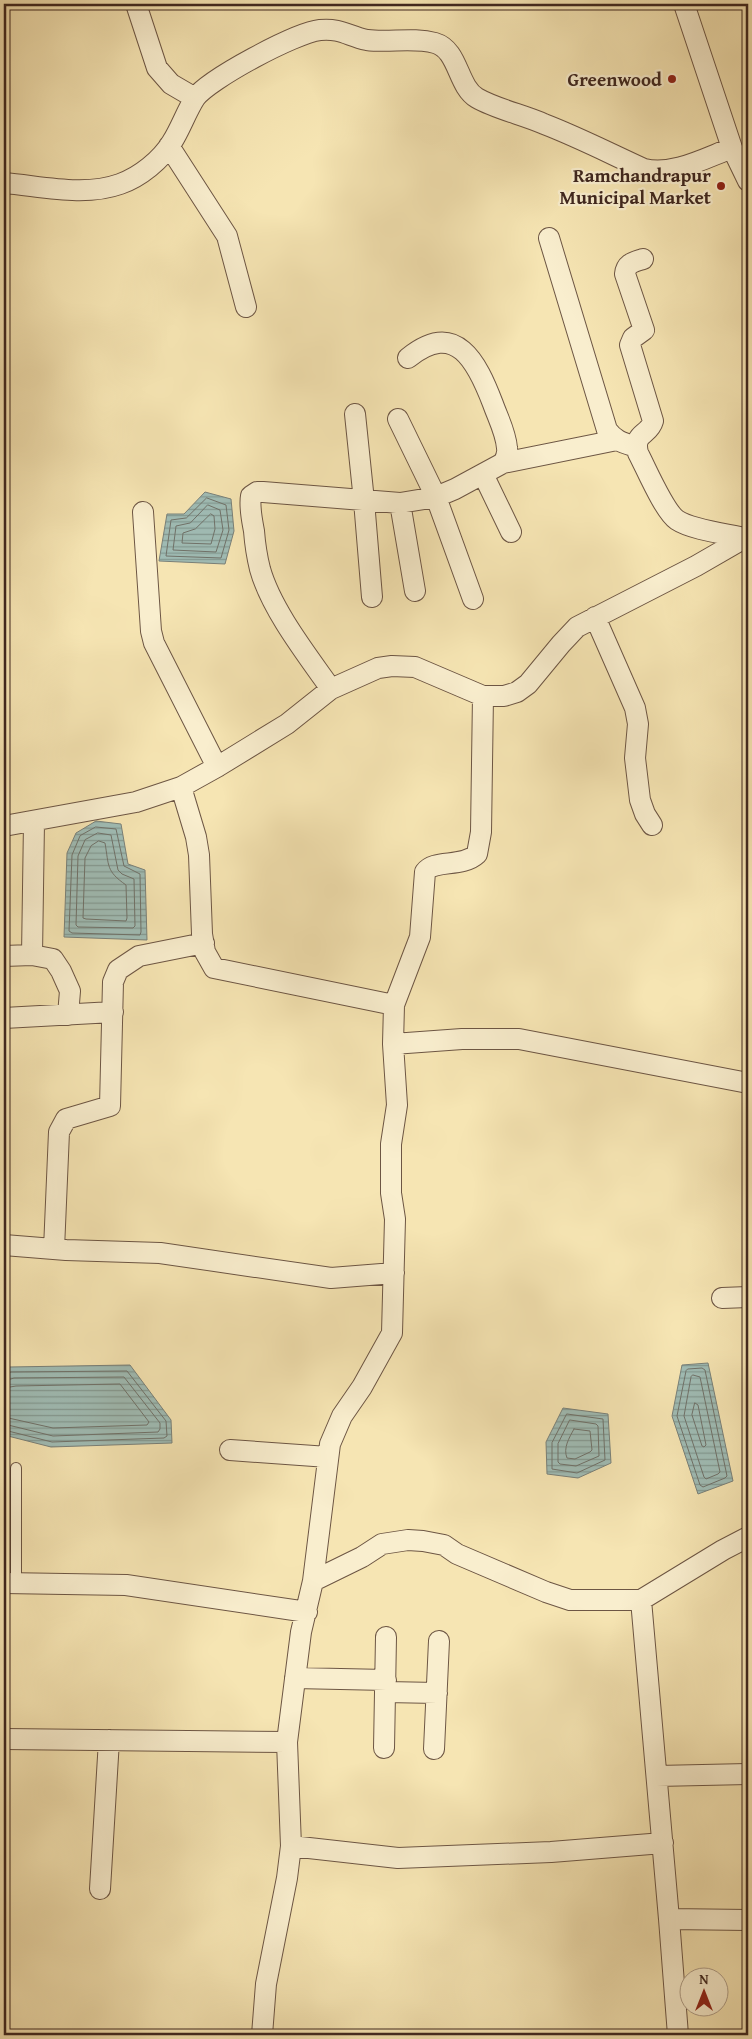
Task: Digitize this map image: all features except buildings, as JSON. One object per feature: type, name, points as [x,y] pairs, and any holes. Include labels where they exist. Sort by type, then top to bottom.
[{"type":"street","points":[[136,4],[157,68],[171,84],[196,98]]},
{"type":"street","points":[[684,4],[732,148],[748,181]]},
{"type":"street","points":[[4,183],[84,190],[106,188],[120,184],[143,172],[156,161],[169,146],[196,98],[220,77],[308,32],[334,29],[366,39],[429,42],[443,46],[448,51],[463,82],[475,97],[546,124],[644,169],[659,171],[674,169],[732,148]]},
{"type":"street","points":[[169,146],[227,236],[246,307]]},
{"type":"street","points":[[549,238],[607,430],[617,440],[636,446]]},
{"type":"street","points":[[642,259],[630,263],[625,274],[644,330],[633,338],[630,345],[653,421],[652,425],[638,439],[636,446],[638,453],[669,511],[678,520],[687,525],[747,537]]},
{"type":"street","points":[[408,358],[420,348],[437,342],[451,343],[462,348],[471,358],[488,390],[505,437],[507,450],[503,463]]},
{"type":"street","points":[[355,414],[372,597]]},
{"type":"street","points":[[398,419],[436,498],[473,599]]},
{"type":"street","points":[[331,689],[279,610],[264,579],[256,552],[250,500],[252,494],[263,492],[400,503],[436,498],[503,463],[617,440]]},
{"type":"street","points":[[483,474],[511,532]]},
{"type":"street","points":[[400,503],[415,591]]},
{"type":"street","points":[[143,512],[151,631],[154,643],[217,768]]},
{"type":"street","points":[[4,826],[136,802],[181,787],[217,768],[287,724],[331,689],[378,668],[401,666],[425,670],[483,696],[504,696],[517,692],[528,684],[570,634],[595,617],[696,566],[747,537]]},
{"type":"street","points":[[595,617],[636,708],[638,724],[636,758],[640,800],[652,825]]},
{"type":"street","points":[[262,2035],[266,1984],[287,1878],[291,1846],[287,1742],[302,1632],[313,1581],[330,1444],[342,1416],[362,1387],[392,1333],[396,1218],[391,1194],[391,1144],[397,1105],[393,1044],[394,1005],[420,937],[425,872],[431,867],[465,862],[477,854],[481,832],[483,696]]},
{"type":"street","points":[[181,787],[193,822],[199,855],[205,952],[214,968],[394,1005]]},
{"type":"street","points":[[32,955],[34,822]]},
{"type":"street","points":[[54,1249],[59,1132],[66,1119],[110,1106],[113,982],[118,970],[140,956],[204,943]]},
{"type":"street","points":[[4,956],[32,955],[53,960],[62,971],[70,991],[68,1015]]},
{"type":"street","points":[[4,1018],[112,1012]]},
{"type":"street","points":[[393,1044],[462,1039],[519,1039],[748,1083]]},
{"type":"street","points":[[4,1246],[160,1253],[331,1278],[394,1272]]},
{"type":"street","points":[[722,1298],[748,1297]]},
{"type":"street","points":[[230,1450],[328,1457]]},
{"type":"street","points":[[313,1581],[362,1557],[382,1544],[408,1540],[444,1544],[457,1554],[546,1592],[570,1600],[641,1600],[748,1537]]},
{"type":"street","points":[[10,1584],[126,1585],[307,1612]]},
{"type":"street","points":[[641,1600],[678,2035]]},
{"type":"street","points":[[384,1748],[386,1637]]},
{"type":"street","points":[[434,1749],[439,1641]]},
{"type":"street","points":[[296,1678],[386,1686],[437,1694]]},
{"type":"street","points":[[4,1739],[287,1742]]},
{"type":"street","points":[[100,1889],[109,1740]]},
{"type":"street","points":[[657,1776],[748,1774]]},
{"type":"street","points":[[291,1846],[398,1858],[551,1852],[663,1843]]},
{"type":"street","points":[[669,1919],[748,1920]]},
{"type":"lane","points":[[10,1584],[16,1468]]},
{"type":"water","points":[[205,492],[231,499],[234,531],[225,564],[159,561],[167,514],[184,514]]},
{"type":"water","points":[[96,821],[121,824],[128,864],[145,870],[147,940],[64,937],[67,853],[76,833]]},
{"type":"water","points":[[708,1363],[733,1481],[698,1494],[672,1416],[682,1365]]},
{"type":"water","points":[[130,1365],[171,1420],[172,1443],[51,1447],[4,1435],[4,1371],[9,1367]]},
{"type":"water","points":[[563,1408],[608,1414],[611,1463],[578,1478],[547,1474],[546,1442]]},
{"type":"place","name":"Greenwood","points":[[672,79]]},
{"type":"place","name":"Ramchandrapur Municipal Market","points":[[721,186]]}]
